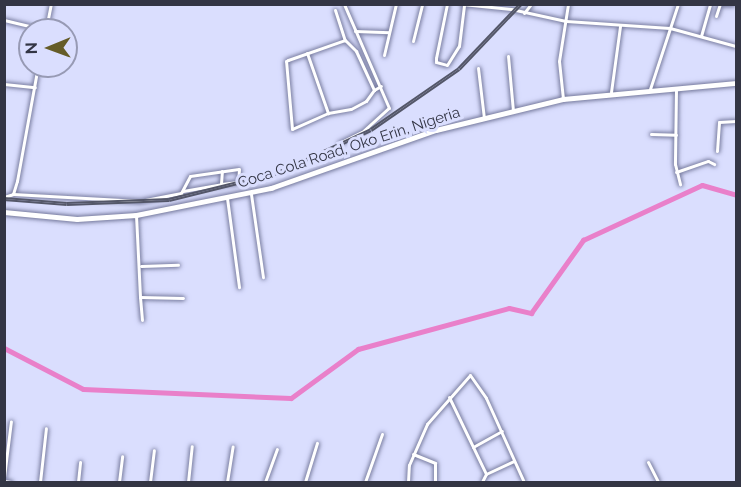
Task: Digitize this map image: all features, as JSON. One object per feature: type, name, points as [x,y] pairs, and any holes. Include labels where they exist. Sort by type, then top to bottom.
[{"type":"street","points":[[339,143],[362,132],[387,113],[389,108],[344,4]]},
{"type":"street","points":[[384,55],[396,4]]},
{"type":"street","points":[[413,41],[422,4]]},
{"type":"street","points":[[447,4],[436,57],[436,62],[447,65],[459,46],[463,5],[511,9],[566,21],[670,28],[736,46]]},
{"type":"street","points":[[511,9],[514,4]]},
{"type":"street","points":[[524,13],[531,4]]},
{"type":"street","points":[[563,99],[560,60],[568,4]]},
{"type":"street","points":[[650,89],[678,4]]},
{"type":"street","points":[[701,36],[710,4]]},
{"type":"street","points":[[716,16],[720,4],[733,4]]},
{"type":"street","points":[[336,9],[345,40],[356,51],[374,90]]},
{"type":"street","points":[[611,92],[620,25]]},
{"type":"street","points":[[355,31],[389,32]]},
{"type":"street","points":[[345,40],[307,53],[285,64],[290,128],[328,113],[351,109],[366,101],[374,90],[381,86]]},
{"type":"street","points":[[307,53],[328,113]]},
{"type":"street","points":[[508,56],[513,112]]},
{"type":"street","points":[[478,68],[484,118]]},
{"type":"street","points":[[13,194],[36,78]]},
{"type":"street","name":"Coca Cola Road, Oko Erin, Nigeria","points":[[4,212],[77,219],[136,215],[251,194],[436,130],[563,99],[611,92],[736,83]]},
{"type":"street","points":[[4,84],[34,87]]},
{"type":"street","points":[[676,87],[676,172],[680,184]]},
{"type":"street","points":[[717,151],[718,122],[736,121]]},
{"type":"street","points":[[651,134],[676,135]]},
{"type":"street","points":[[676,172],[708,161],[714,164]]},
{"type":"street","points":[[4,197],[13,194],[132,202],[181,193],[240,180],[239,169],[188,177],[181,193]]},
{"type":"street","points":[[221,184],[222,171]]},
{"type":"street","points":[[251,194],[263,277]]},
{"type":"street","points":[[227,198],[239,287]]},
{"type":"street","points":[[136,215],[141,266],[142,320]]},
{"type":"street","points":[[141,266],[178,265]]},
{"type":"street","points":[[140,297],[183,298]]},
{"type":"street","points":[[408,483],[413,454],[427,424],[462,381],[474,376],[502,431],[524,483]]},
{"type":"street","points":[[449,397],[486,474]]},
{"type":"street","points":[[11,483],[4,479],[12,421]]},
{"type":"street","points":[[40,483],[46,428]]},
{"type":"street","points":[[472,447],[502,431]]},
{"type":"street","points":[[365,483],[382,434]]},
{"type":"street","points":[[304,483],[317,443]]},
{"type":"street","points":[[188,483],[192,446]]},
{"type":"street","points":[[227,483],[233,446]]},
{"type":"street","points":[[265,483],[277,449]]},
{"type":"street","points":[[150,483],[154,450]]},
{"type":"street","points":[[413,454],[435,463],[435,483]]},
{"type":"street","points":[[119,483],[122,456]]},
{"type":"street","points":[[482,483],[486,474],[514,461]]},
{"type":"street","points":[[78,483],[80,462]]},
{"type":"street","points":[[648,462],[658,483]]},
{"type":"waterway","points":[[4,348],[83,389],[291,398],[358,349],[509,308],[531,313],[583,240],[702,185],[736,195]]},
{"type":"railway","points":[[4,199],[67,204],[169,200],[278,173],[371,130],[459,69],[521,4]]}]
